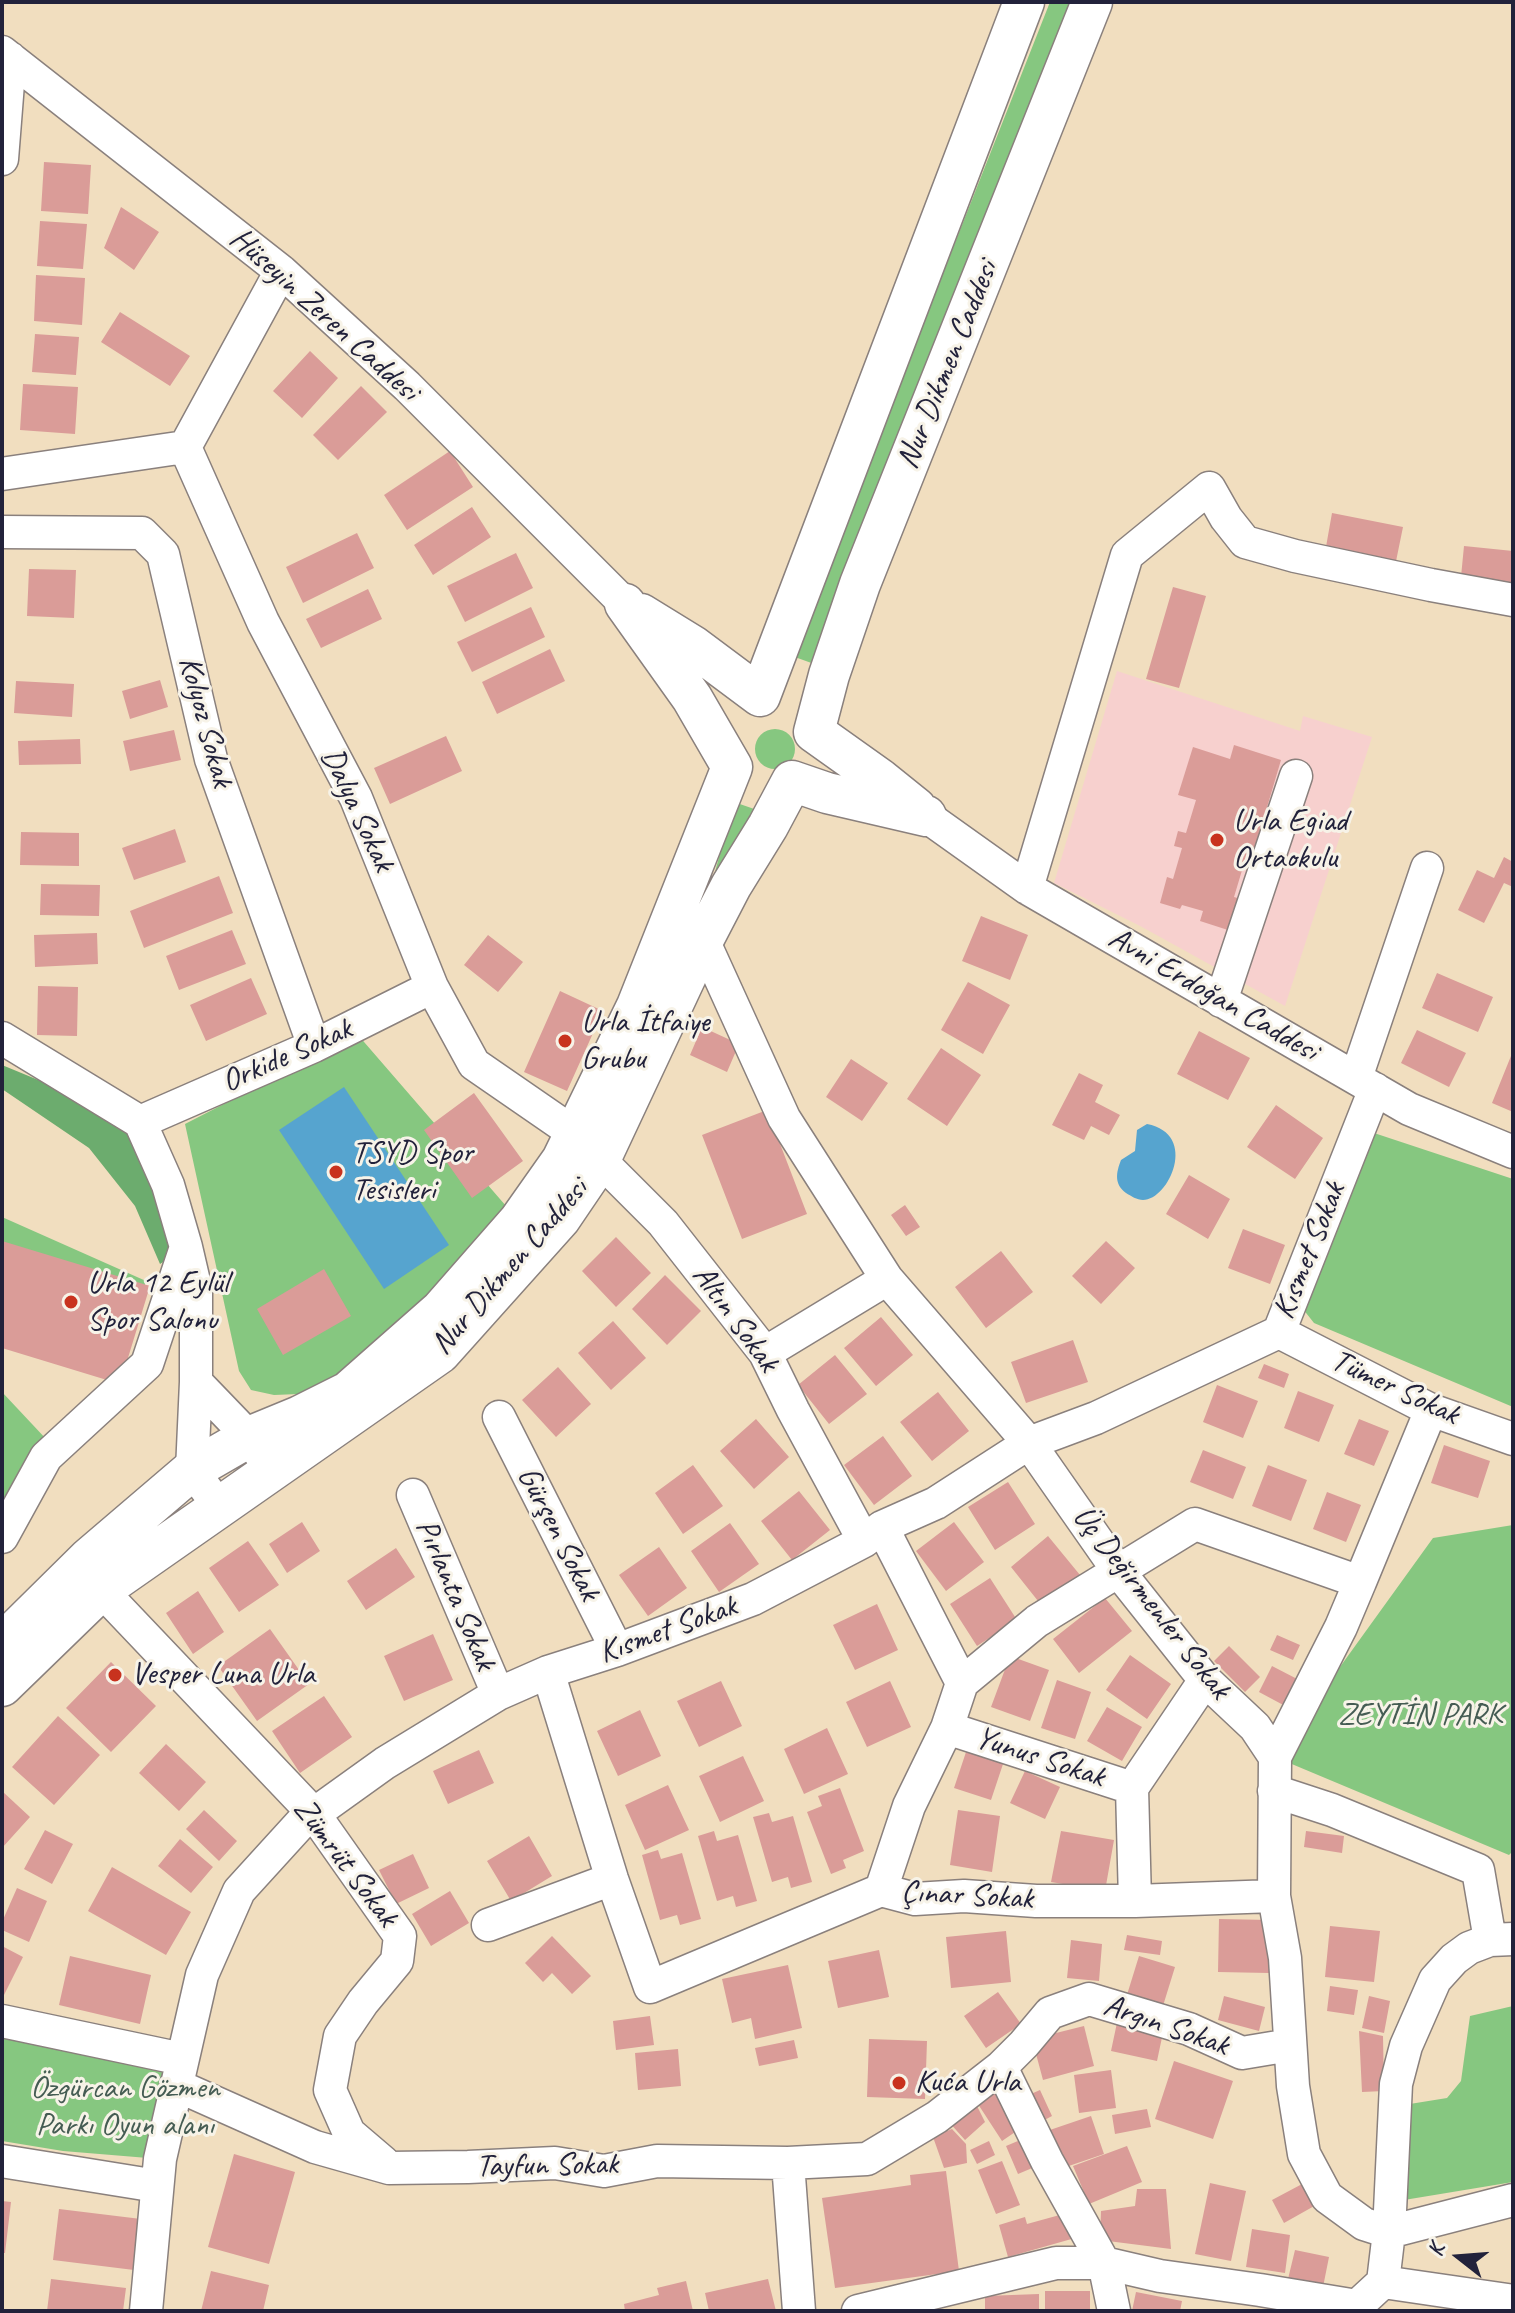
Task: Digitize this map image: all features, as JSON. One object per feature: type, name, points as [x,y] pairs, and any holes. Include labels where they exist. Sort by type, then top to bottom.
[{"type":"main road","name":"Nur Dikmen Caddesi","points":[[760,696],[1024,2]]},
{"type":"main road","name":"Nur Dikmen Caddesi","points":[[2,1644],[89,1558],[192,1470],[249,1437],[348,1392],[441,1310],[519,1221],[562,1160],[587,1147],[792,781],[789,782],[801,773],[810,760],[829,675],[860,584],[1092,2]]},
{"type":"main road","points":[[625,604],[693,646],[760,696]]},
{"type":"main road","points":[[625,604],[692,698],[732,767],[745,779],[759,785],[774,786],[792,781],[827,793],[926,816]]},
{"type":"main road","points":[[732,767],[724,748],[726,725],[740,706],[760,696],[783,697],[797,704],[814,732],[926,816]]},
{"type":"main road","name":"Nur Dikmen Caddesi","points":[[2,1686],[101,1590],[440,1353],[560,1219],[637,1006],[732,767]]},
{"type":"street","points":[[2,159],[6,55]]},
{"type":"street","name":"Hüseyin Zeren Caddesi","points":[[6,55],[281,271],[407,386],[625,604]]},
{"type":"street","points":[[2,474],[185,447],[281,271]]},
{"type":"street","name":"Dalya Sokak","points":[[185,447],[263,622],[356,798],[432,987],[474,1064],[587,1147]]},
{"type":"street","points":[[1027,888],[1127,555],[1209,488],[1226,518],[1245,542],[1295,556],[1513,600]]},
{"type":"street","name":"Kolyoz Sokak","points":[[2,532],[142,533],[163,554],[211,759],[314,1046]]},
{"type":"street","points":[[1221,1001],[1296,776]]},
{"type":"street","name":"Avni Erdoğan Caddesi","points":[[926,816],[1027,888],[1409,1109],[1513,1152]]},
{"type":"street","name":"Kısmet Sokak","points":[[146,2311],[160,2159],[179,2072],[202,1975],[239,1891],[300,1824],[385,1763],[498,1694],[548,1672],[617,1650],[753,1599],[936,1503],[1029,1443],[1096,1418],[1279,1332],[1366,1084],[1427,868]]},
{"type":"street","name":"Üç Değirmenler Sokak","points":[[703,940],[784,1118],[887,1279],[1029,1443],[1119,1572],[1205,1680],[1255,1727],[1275,1757]]},
{"type":"street","name":"Orkide Sokak","points":[[140,1122],[314,1046],[432,987]]},
{"type":"street","points":[[2,1038],[140,1122],[168,1185],[196,1290],[192,1470],[222,1505]]},
{"type":"street","name":"Altın Sokak","points":[[587,1147],[663,1223],[765,1353],[793,1410],[873,1534],[962,1683]]},
{"type":"street","points":[[2,1537],[46,1457],[147,1364],[186,1247]]},
{"type":"street","points":[[765,1353],[887,1279]]},
{"type":"street","name":"Tümer Sokak","points":[[1279,1332],[1431,1410],[1513,1439]]},
{"type":"street","points":[[196,1382],[249,1437],[271,1471]]},
{"type":"street","points":[[1431,1410],[1341,1627],[1275,1757],[1274,1896],[1285,1958],[1293,2086],[1304,2154],[1327,2197],[1364,2224],[1389,2232],[1513,2200]]},
{"type":"street","name":"Gürşen Sokak","points":[[499,1417],[617,1650]]},
{"type":"street","name":"Pırlanta Sokak","points":[[413,1495],[498,1694]]},
{"type":"street","points":[[881,1890],[909,1806],[947,1728],[962,1683],[1037,1621],[1195,1524],[1360,1582]]},
{"type":"street","name":"Zümrüt Sokak","points":[[101,1590],[314,1814],[400,1936],[397,1961],[340,2036],[330,2090],[349,2133],[389,2168]]},
{"type":"street","points":[[488,1925],[612,1879],[548,1672]]},
{"type":"street","points":[[1135,1901],[1132,1788],[1205,1680]]},
{"type":"street","name":"Yunus Sokak","points":[[947,1728],[1132,1788]]},
{"type":"street","points":[[858,2311],[1056,2263],[1104,2263],[1160,2276],[1359,2308],[1383,2282],[1389,2232],[1396,2084],[1406,2046],[1435,1980],[1454,1959],[1469,1948],[1502,1940],[1478,1870],[1332,1810],[1274,1791]]},
{"type":"street","name":"Çınar Sokak","points":[[612,1879],[650,1987],[881,1890],[915,1899],[964,1896],[1036,1901],[1274,1896]]},
{"type":"street","name":"Argın Sokak","points":[[1001,2067],[1050,2013],[1089,1999],[1189,2029],[1242,2053],[1290,2045]]},
{"type":"street","name":"Tayfun Sokak","points":[[2,2021],[179,2072],[315,2147],[389,2168],[555,2163],[604,2171],[657,2161],[788,2163],[867,2159],[937,2117],[1001,2067]]},
{"type":"street","points":[[1001,2067],[1047,2161],[1104,2263],[1114,2311]]},
{"type":"street","points":[[2,2161],[157,2186]]},
{"type":"street","points":[[788,2163],[799,2311]]},
{"type":"street","points":[[1383,2282],[1513,2301]]},
{"type":"shaded area","points":[[1117,671],[1300,731],[1303,716],[1372,737],[1285,1006],[1142,927],[1054,883]]},
{"type":"green space","points":[[1050,2],[1077,2],[817,665],[792,656]]},
{"type":"green space","points":[[775,729],[789,735],[795,749],[789,763],[775,769],[761,763],[755,749],[761,735]]},
{"type":"green space","points":[[734,802],[760,811],[709,894]]},
{"type":"green space","name":"TSYD Spor Tesisleri","points":[[358,1035],[519,1221],[348,1392],[274,1395],[251,1390],[239,1371],[185,1124]]},
{"type":"green space","points":[[2,1065],[140,1122],[186,1247],[160,1264],[135,1206],[89,1148],[2,1089]]},
{"type":"green space","points":[[1371,1132],[1513,1179],[1513,1407],[1314,1323],[1299,1304]]},
{"type":"green space","name":"Urla 12 Eylül Spor Salonu","points":[[2,1217],[146,1281],[123,1364],[2,1322]]},
{"type":"green space","points":[[2,1392],[47,1440],[2,1521]]},
{"type":"green space","name":"ZEYTİN PARK","points":[[1513,1525],[1513,1851],[1509,1855],[1275,1757],[1433,1538]]},
{"type":"green space","points":[[1513,2006],[1513,2182],[1392,2202],[1385,2108],[1447,2098],[1461,2081],[1470,2016]]},
{"type":"green space","name":"Özgürcan Gözmen Parkı Oyun alanı","points":[[2,2036],[182,2059],[160,2159],[63,2151],[2,2141]]},
{"type":"water","points":[[344,1087],[449,1245],[384,1289],[279,1130]]},
{"type":"water","points":[[1147,1124],[1163,1130],[1172,1140],[1175,1152],[1174,1166],[1162,1190],[1143,1200],[1122,1190],[1117,1174],[1121,1160],[1135,1151],[1137,1130]]},
{"type":"building","points":[[44,162],[91,165],[88,214],[41,211]]},
{"type":"building","points":[[121,207],[159,232],[134,270],[104,248]]},
{"type":"building","points":[[40,221],[87,224],[83,269],[37,266]]},
{"type":"building","points":[[36,275],[85,278],[82,325],[34,321]]},
{"type":"building","points":[[120,312],[190,356],[170,386],[101,342]]},
{"type":"building","points":[[35,334],[79,337],[76,375],[32,372]]},
{"type":"building","points":[[310,351],[338,378],[302,418],[273,391]]},
{"type":"building","points":[[23,384],[78,387],[75,434],[20,430]]},
{"type":"building","points":[[361,386],[387,412],[338,460],[313,435]]},
{"type":"building","points":[[450,451],[473,487],[407,530],[384,495]]},
{"type":"building","points":[[472,507],[491,537],[433,575],[414,545]]},
{"type":"building","points":[[1332,513],[1403,527],[1394,571],[1324,558]]},
{"type":"building","points":[[357,533],[374,568],[303,603],[286,567]]},
{"type":"building","points":[[1464,546],[1513,551],[1513,592],[1460,587]]},
{"type":"building","points":[[516,553],[533,588],[465,622],[447,586]]},
{"type":"building","points":[[29,569],[76,570],[74,618],[27,616]]},
{"type":"building","points":[[1173,587],[1206,596],[1179,688],[1146,679]]},
{"type":"building","points":[[368,589],[382,619],[321,648],[306,619]]},
{"type":"building","points":[[531,607],[545,637],[472,672],[457,642]]},
{"type":"building","points":[[550,649],[565,681],[497,714],[482,682]]},
{"type":"building","points":[[160,680],[168,707],[130,719],[122,691]]},
{"type":"building","points":[[16,681],[74,684],[72,717],[14,713]]},
{"type":"building","points":[[174,730],[181,760],[130,771],[123,741]]},
{"type":"building","points":[[446,736],[462,771],[390,804],[374,768]]},
{"type":"building","points":[[80,739],[81,764],[19,765],[18,741]]},
{"type":"building","name":"Urla Egiad Ortaokulu","points":[[1234,745],[1281,760],[1249,868],[1243,867],[1234,897],[1241,899],[1231,931],[1200,921],[1203,911],[1160,903],[1167,877],[1173,879],[1182,848],[1174,846],[1178,831],[1186,833],[1196,800],[1178,795],[1193,747],[1230,759]]},
{"type":"building","points":[[175,829],[186,862],[134,880],[122,848]]},
{"type":"building","points":[[21,832],[79,833],[79,866],[20,865]]},
{"type":"building","points":[[1504,857],[1513,862],[1513,887],[1504,883],[1484,923],[1458,910],[1477,870],[1494,878]]},
{"type":"building","points":[[219,876],[233,913],[144,948],[130,911]]},
{"type":"building","points":[[41,884],[100,885],[99,916],[40,915]]},
{"type":"building","points":[[981,916],[1028,935],[1010,980],[962,961]]},
{"type":"building","points":[[232,930],[246,964],[179,990],[166,956]]},
{"type":"building","points":[[97,933],[98,964],[35,967],[34,935]]},
{"type":"building","points":[[488,935],[523,962],[498,992],[464,965]]},
{"type":"building","points":[[1437,973],[1493,997],[1478,1032],[1422,1008]]},
{"type":"building","points":[[251,978],[267,1014],[206,1041],[190,1005]]},
{"type":"building","points":[[968,982],[1010,1005],[983,1054],[941,1030]]},
{"type":"building","points":[[38,986],[78,987],[77,1036],[37,1035]]},
{"type":"building","name":"Urla İtfaiye Grubu","points":[[560,991],[603,1011],[567,1091],[524,1072]]},
{"type":"building","points":[[702,1027],[739,1044],[727,1072],[690,1055]]},
{"type":"building","points":[[1417,1030],[1466,1053],[1449,1087],[1401,1063]]},
{"type":"building","points":[[1199,1031],[1250,1058],[1228,1100],[1177,1074]]},
{"type":"building","points":[[941,1048],[981,1075],[947,1126],[907,1099]]},
{"type":"building","points":[[1513,1051],[1513,1112],[1492,1103]]},
{"type":"building","points":[[851,1059],[888,1083],[862,1121],[826,1097]]},
{"type":"building","points":[[1079,1073],[1103,1085],[1095,1102],[1120,1115],[1109,1135],[1091,1126],[1084,1140],[1052,1125]]},
{"type":"building","points":[[474,1093],[523,1161],[472,1198],[424,1130]]},
{"type":"building","points":[[1276,1105],[1323,1138],[1295,1179],[1247,1147]]},
{"type":"building","points":[[767,1110],[807,1214],[742,1239],[702,1135]]},
{"type":"building","points":[[1189,1175],[1230,1199],[1208,1239],[1166,1214]]},
{"type":"building","points":[[905,1205],[920,1227],[906,1236],[891,1215]]},
{"type":"building","points":[[1243,1229],[1285,1245],[1270,1284],[1228,1268]]},
{"type":"building","points":[[616,1237],[651,1273],[616,1307],[582,1271]]},
{"type":"building","name":"Urla 12 Eylül Spor Salonu","points":[[2,1241],[150,1286],[120,1384],[2,1348]]},
{"type":"building","points":[[1106,1241],[1135,1268],[1101,1304],[1072,1276]]},
{"type":"building","points":[[1001,1251],[1033,1292],[986,1328],[955,1287]]},
{"type":"building","points":[[324,1269],[351,1316],[283,1355],[257,1309]]},
{"type":"building","points":[[665,1275],[701,1311],[667,1345],[632,1309]]},
{"type":"building","points":[[881,1317],[913,1355],[876,1386],[844,1348]]},
{"type":"building","points":[[613,1321],[646,1358],[611,1390],[578,1353]]},
{"type":"building","points":[[1073,1340],[1088,1382],[1026,1403],[1011,1362]]},
{"type":"building","points":[[835,1355],[867,1394],[829,1424],[798,1385]]},
{"type":"building","points":[[1264,1364],[1289,1374],[1284,1388],[1258,1378]]},
{"type":"building","points":[[558,1367],[591,1404],[556,1437],[522,1400]]},
{"type":"building","points":[[1217,1385],[1258,1401],[1243,1438],[1203,1422]]},
{"type":"building","points":[[1298,1391],[1334,1405],[1319,1442],[1284,1428]]},
{"type":"building","points":[[938,1392],[969,1431],[932,1461],[900,1422]]},
{"type":"building","points":[[756,1419],[789,1457],[754,1489],[720,1451]]},
{"type":"building","points":[[1359,1419],[1389,1431],[1374,1466],[1344,1454]]},
{"type":"building","points":[[883,1436],[912,1476],[874,1505],[844,1465]]},
{"type":"building","points":[[1444,1445],[1490,1461],[1478,1498],[1431,1483]]},
{"type":"building","points":[[1203,1450],[1246,1467],[1233,1499],[1190,1482]]},
{"type":"building","points":[[693,1465],[723,1506],[683,1534],[655,1493]]},
{"type":"building","points":[[1268,1465],[1307,1480],[1291,1521],[1252,1506]]},
{"type":"building","points":[[1008,1482],[1035,1524],[995,1550],[968,1507]]},
{"type":"building","points":[[799,1491],[830,1530],[792,1560],[761,1521]]},
{"type":"building","points":[[1327,1492],[1361,1505],[1346,1542],[1313,1529]]},
{"type":"building","points":[[302,1522],[320,1551],[287,1573],[269,1544]]},
{"type":"building","points":[[954,1522],[984,1562],[946,1591],[916,1551]]},
{"type":"building","points":[[730,1523],[759,1564],[719,1592],[691,1551]]},
{"type":"building","points":[[1048,1536],[1080,1575],[1042,1606],[1011,1567]]},
{"type":"building","points":[[248,1541],[279,1585],[239,1612],[209,1568]]},
{"type":"building","points":[[659,1547],[687,1588],[648,1616],[619,1575]]},
{"type":"building","points":[[396,1548],[415,1577],[366,1610],[347,1581]]},
{"type":"building","points":[[990,1578],[1017,1620],[977,1646],[950,1604]]},
{"type":"building","points":[[198,1591],[224,1632],[193,1654],[166,1613]]},
{"type":"building","points":[[1105,1598],[1132,1631],[1079,1673],[1053,1639]]},
{"type":"building","points":[[877,1604],[898,1650],[855,1670],[833,1625]]},
{"type":"building","points":[[270,1629],[309,1684],[257,1721],[218,1666]]},
{"type":"building","points":[[433,1634],[453,1680],[404,1701],[384,1656]]},
{"type":"building","points":[[1277,1635],[1300,1645],[1293,1660],[1270,1650]]},
{"type":"building","points":[[1229,1646],[1260,1677],[1245,1692],[1214,1661]]},
{"type":"building","points":[[1130,1655],[1171,1684],[1147,1719],[1106,1690]]},
{"type":"building","points":[[1010,1656],[1049,1670],[1030,1721],[991,1707]]},
{"type":"building","points":[[111,1662],[156,1706],[111,1752],[66,1708]]},
{"type":"building","points":[[1272,1666],[1301,1681],[1287,1707],[1259,1692]]},
{"type":"building","points":[[1057,1680],[1091,1692],[1075,1739],[1041,1728]]},
{"type":"building","points":[[721,1681],[742,1726],[699,1747],[677,1701]]},
{"type":"building","points":[[890,1681],[911,1727],[867,1747],[846,1702]]},
{"type":"building","points":[[324,1696],[352,1737],[300,1773],[272,1731]]},
{"type":"building","points":[[1107,1707],[1142,1727],[1122,1761],[1087,1741]]},
{"type":"building","points":[[640,1710],[661,1756],[618,1776],[597,1731]]},
{"type":"building","points":[[58,1716],[100,1755],[54,1805],[12,1767]]},
{"type":"building","points":[[827,1728],[848,1774],[804,1794],[784,1749]]},
{"type":"building","points":[[166,1744],[206,1782],[179,1811],[139,1773]]},
{"type":"building","points":[[967,1749],[1004,1761],[991,1800],[954,1788]]},
{"type":"building","points":[[479,1750],[494,1783],[448,1804],[433,1771]]},
{"type":"building","points":[[743,1756],[764,1801],[720,1822],[699,1776]]},
{"type":"building","points":[[1025,1771],[1060,1787],[1045,1819],[1010,1803]]},
{"type":"building","points":[[668,1785],[689,1830],[645,1850],[625,1805]]},
{"type":"building","points":[[840,1788],[864,1851],[843,1860],[846,1868],[831,1874],[807,1812],[822,1806],[818,1796]]},
{"type":"building","points":[[2,1791],[30,1817],[2,1848]]},
{"type":"building","points":[[204,1810],[237,1841],[219,1861],[186,1829]]},
{"type":"building","points":[[958,1810],[1000,1816],[992,1872],[950,1865]]},
{"type":"building","points":[[769,1813],[772,1822],[793,1816],[812,1882],[791,1888],[788,1877],[772,1882],[753,1817]]},
{"type":"building","points":[[45,1830],[73,1844],[52,1884],[24,1869]]},
{"type":"building","points":[[714,1831],[717,1841],[738,1835],[757,1901],[736,1907],[733,1896],[717,1901],[698,1836]]},
{"type":"building","points":[[1061,1831],[1114,1840],[1105,1891],[1051,1882]]},
{"type":"building","points":[[1306,1831],[1344,1836],[1342,1853],[1304,1847]]},
{"type":"building","points":[[529,1836],[552,1876],[511,1901],[487,1861]]},
{"type":"building","points":[[180,1839],[213,1867],[191,1893],[158,1866]]},
{"type":"building","points":[[658,1850],[661,1859],[682,1853],[701,1919],[680,1925],[677,1915],[660,1920],[642,1855]]},
{"type":"building","points":[[413,1854],[429,1888],[396,1904],[379,1870]]},
{"type":"building","points":[[112,1867],[191,1912],[166,1955],[88,1911]]},
{"type":"building","points":[[17,1888],[47,1901],[29,1942],[2,1930],[2,1922]]},
{"type":"building","points":[[450,1891],[469,1923],[431,1946],[412,1914]]},
{"type":"building","points":[[1219,1919],[1270,1920],[1269,1973],[1218,1972]]},
{"type":"building","points":[[1330,1926],[1380,1931],[1374,1982],[1325,1977]]},
{"type":"building","points":[[1006,1931],[1011,1982],[951,1988],[946,1937]]},
{"type":"building","points":[[1127,1935],[1162,1941],[1160,1955],[1124,1950]]},
{"type":"building","points":[[552,1936],[591,1976],[572,1994],[552,1973],[543,1982],[525,1963]]},
{"type":"building","points":[[1071,1940],[1102,1944],[1099,1981],[1067,1978]]},
{"type":"building","points":[[2,1946],[23,1957],[2,1999]]},
{"type":"building","points":[[879,1950],[889,1997],[838,2008],[828,1961]]},
{"type":"building","points":[[70,1956],[151,1975],[140,2024],[59,2005]]},
{"type":"building","points":[[1139,1956],[1175,1967],[1162,2009],[1126,1998]]},
{"type":"building","points":[[788,1965],[802,2028],[755,2039],[751,2018],[732,2023],[722,1979]]},
{"type":"building","points":[[1330,1986],[1358,1990],[1354,2015],[1327,2011]]},
{"type":"building","points":[[998,1992],[1021,2024],[986,2048],[964,2016]]},
{"type":"building","points":[[1224,1996],[1265,2007],[1259,2031],[1218,2020]]},
{"type":"building","points":[[1369,1996],[1390,2001],[1384,2033],[1362,2028]]},
{"type":"building","points":[[650,2016],[654,2045],[616,2050],[613,2021]]},
{"type":"building","points":[[1118,2018],[1164,2028],[1157,2061],[1111,2051]]},
{"type":"building","points":[[1084,2026],[1094,2066],[1043,2080],[1032,2039]]},
{"type":"building","points":[[1359,2031],[1383,2036],[1384,2091],[1362,2092]]},
{"type":"building","points":[[869,2039],[927,2041],[925,2099],[867,2097]]},
{"type":"building","points":[[794,2040],[798,2058],[759,2066],[755,2048]]},
{"type":"building","points":[[678,2049],[681,2086],[638,2090],[635,2053]]},
{"type":"building","points":[[1174,2061],[1233,2081],[1213,2139],[1155,2119]]},
{"type":"building","points":[[1111,2070],[1116,2108],[1079,2113],[1074,2075]]},
{"type":"building","points":[[1001,2089],[1021,2128],[1002,2141],[976,2101]]},
{"type":"building","points":[[1040,2090],[1052,2116],[1037,2124],[1024,2097]]},
{"type":"building","points":[[973,2098],[985,2122],[965,2140],[948,2121]]},
{"type":"building","points":[[1147,2109],[1151,2127],[1115,2134],[1112,2115]]},
{"type":"building","points":[[1091,2116],[1104,2154],[1057,2170],[1044,2132]]},
{"type":"building","points":[[952,2129],[966,2144],[967,2163],[944,2168],[933,2137]]},
{"type":"building","points":[[1025,2138],[1037,2166],[1018,2174],[1006,2146]]},
{"type":"building","points":[[989,2141],[995,2155],[977,2164],[970,2150]]},
{"type":"building","points":[[1127,2146],[1142,2182],[1089,2204],[1073,2166]]},
{"type":"building","points":[[234,2154],[295,2172],[269,2264],[208,2247]]},
{"type":"building","points":[[1002,2161],[1020,2205],[996,2214],[978,2170]]},
{"type":"building","points":[[946,2171],[959,2271],[835,2288],[822,2198],[911,2185],[910,2175]]},
{"type":"building","points":[[1210,2183],[1246,2191],[1231,2261],[1195,2254]]},
{"type":"building","points":[[1304,2183],[1316,2205],[1284,2223],[1272,2200]]},
{"type":"building","points":[[1137,2189],[1166,2189],[1171,2249],[1100,2240],[1101,2211],[1135,2206]]},
{"type":"building","points":[[2,2201],[11,2202],[5,2253],[2,2253]]},
{"type":"building","points":[[59,2209],[141,2219],[134,2270],[53,2260]]},
{"type":"building","points":[[1067,2213],[1075,2238],[1008,2257],[999,2225],[1025,2217],[1027,2224]]},
{"type":"building","points":[[1252,2229],[1290,2235],[1285,2273],[1246,2267]]},
{"type":"building","points":[[1295,2250],[1329,2257],[1323,2287],[1288,2279]]},
{"type":"building","points":[[211,2271],[269,2285],[263,2311],[201,2311]]},
{"type":"building","points":[[51,2279],[126,2288],[123,2311],[47,2311]]},
{"type":"building","points":[[768,2279],[776,2311],[709,2311],[705,2293]]},
{"type":"building","points":[[686,2281],[693,2311],[625,2311],[624,2304],[659,2295],[657,2288]]},
{"type":"building","points":[[1045,2291],[1090,2291],[1090,2311],[1045,2311]]},
{"type":"building","points":[[1136,2292],[1182,2301],[1180,2311],[1132,2311]]},
{"type":"building","points":[[1039,2294],[1039,2311],[985,2311],[985,2296]]},
{"type":"place","name":"Urla Egiad Ortaokulu","points":[[1217,840]]},
{"type":"place","name":"Urla İtfaiye Grubu","points":[[565,1041]]},
{"type":"place","name":"TSYD Spor Tesisleri","points":[[336,1172]]},
{"type":"place","name":"Urla 12 Eylül Spor Salonu","points":[[71,1302]]},
{"type":"place","name":"Vesper Luna Urla","points":[[115,1675]]},
{"type":"place","name":"Kuća Urla","points":[[899,2083]]}]
